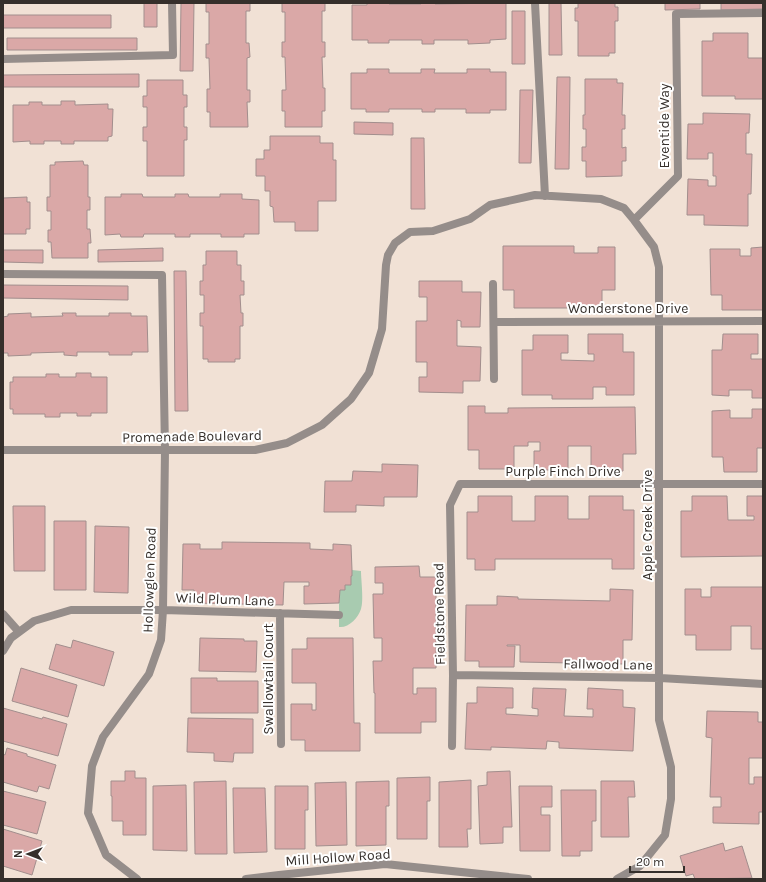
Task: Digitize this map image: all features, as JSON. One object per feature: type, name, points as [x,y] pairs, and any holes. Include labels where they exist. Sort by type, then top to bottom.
[{"type":"street","points":[[3,59],[173,55],[172,3]]},
{"type":"street","points":[[535,3],[545,196]]},
{"type":"street","name":"Eventide Way","points":[[634,220],[678,176],[676,14],[763,13]]},
{"type":"street","name":"Promenade Boulevard","points":[[3,450],[255,450],[287,443],[322,425],[351,399],[369,373],[382,329],[388,255],[395,243],[410,232],[433,231],[470,219],[490,205],[535,195],[602,199],[624,208],[634,220]]},
{"type":"street","name":"Apple Creek Drive","points":[[617,879],[640,866],[665,835],[671,799],[671,767],[659,720],[659,267],[654,247],[634,220]]},
{"type":"street","name":"Hollowglen Road","points":[[3,274],[162,275],[165,450],[163,610],[161,640],[150,674],[103,737],[92,766],[88,813],[106,855],[136,879]]},
{"type":"street","points":[[493,284],[494,379]]},
{"type":"street","name":"Wonderstone Drive","points":[[494,322],[763,321]]},
{"type":"street","name":"Purple Finch Drive","points":[[460,484],[763,484]]},
{"type":"street","name":"Fieldstone Road","points":[[452,746],[453,675],[450,504],[460,484]]},
{"type":"street","name":"Wild Plum Lane","points":[[3,651],[10,638],[34,621],[71,610],[163,610],[339,615]]},
{"type":"street","name":"Swallowtail Court","points":[[280,613],[281,744]]},
{"type":"street","points":[[3,614],[19,632]]},
{"type":"street","name":"Fallwood Lane","points":[[453,675],[660,678],[763,684]]},
{"type":"street","name":"Mill Hollow Road","points":[[246,879],[385,864],[528,879]]},
{"type":"green space","points":[[352,570],[361,571],[362,605],[360,612],[353,622],[346,626],[339,627],[340,590],[345,590],[345,585],[350,585]]},
{"type":"building","points":[[144,3],[157,3],[157,27],[144,27]]},
{"type":"building","points":[[181,3],[194,3],[193,71],[180,71]]},
{"type":"building","points":[[206,3],[250,3],[250,11],[246,11],[246,43],[249,43],[250,57],[247,58],[247,90],[250,90],[250,102],[247,102],[248,127],[210,127],[210,112],[207,112],[207,89],[210,89],[209,58],[206,58],[206,44],[209,44],[209,12],[206,12]]},
{"type":"building","points":[[282,3],[325,3],[325,11],[322,11],[322,42],[325,42],[325,57],[322,57],[323,88],[325,88],[325,111],[322,111],[322,127],[285,127],[285,111],[282,111],[282,90],[286,90],[285,57],[282,57],[282,42],[285,42],[285,12],[282,12]]},
{"type":"building","points":[[367,3],[506,3],[506,39],[490,40],[490,43],[468,44],[468,40],[434,40],[434,44],[422,44],[422,40],[389,40],[389,43],[368,43],[368,40],[352,40],[352,5],[367,5]]},
{"type":"building","points":[[549,3],[561,3],[562,55],[549,55]]},
{"type":"building","points":[[578,3],[615,3],[615,7],[618,7],[618,21],[615,21],[615,53],[609,53],[609,56],[578,56],[578,21],[575,21],[575,8],[578,8]]},
{"type":"building","points":[[665,3],[700,3],[700,9],[665,10]]},
{"type":"building","points":[[721,3],[763,3],[763,9],[721,10]]},
{"type":"building","points":[[512,11],[525,11],[525,64],[512,64]]},
{"type":"building","points":[[3,15],[111,15],[111,28],[3,28]]},
{"type":"building","points":[[713,33],[748,33],[748,58],[763,58],[763,99],[735,99],[735,96],[702,96],[702,41],[713,41]]},
{"type":"building","points":[[7,38],[137,38],[137,50],[7,50]]},
{"type":"building","points":[[367,69],[389,69],[389,73],[421,73],[421,69],[435,69],[434,73],[467,73],[467,69],[490,69],[490,72],[506,72],[506,110],[490,110],[490,113],[466,113],[466,109],[435,109],[435,112],[422,112],[422,109],[389,109],[389,112],[366,112],[366,109],[351,109],[351,73],[367,73]]},
{"type":"building","points":[[139,74],[139,87],[3,87],[3,75]]},
{"type":"building","points":[[557,77],[570,77],[569,169],[555,169]]},
{"type":"building","points":[[585,79],[617,79],[617,83],[623,83],[622,115],[625,115],[625,129],[622,129],[622,148],[626,147],[626,161],[622,161],[622,176],[586,177],[586,161],[582,161],[582,147],[586,147],[586,129],[583,129],[583,115],[585,115]]},
{"type":"building","points":[[147,80],[183,80],[183,95],[187,95],[187,107],[184,107],[184,127],[187,127],[187,140],[184,140],[184,176],[147,176],[147,141],[143,141],[143,127],[147,127],[147,107],[143,107],[143,96],[147,96]]},
{"type":"building","points":[[520,90],[533,90],[531,163],[519,163]]},
{"type":"building","points":[[61,101],[75,101],[75,105],[108,104],[108,109],[113,109],[112,136],[108,137],[108,141],[74,141],[74,144],[61,144],[61,141],[44,141],[44,144],[30,144],[30,141],[13,142],[13,105],[29,105],[29,102],[42,102],[42,105],[61,105]]},
{"type":"building","points":[[703,113],[750,114],[749,133],[746,133],[746,154],[752,154],[751,194],[748,194],[748,226],[704,225],[704,215],[687,215],[688,179],[708,180],[708,186],[716,186],[716,176],[713,176],[713,153],[708,153],[708,159],[687,159],[688,124],[703,124]]},
{"type":"building","points":[[354,122],[393,123],[393,135],[354,134]]},
{"type":"building","points":[[270,136],[320,136],[320,143],[333,143],[333,160],[336,160],[336,201],[318,201],[318,231],[295,231],[295,222],[274,222],[273,207],[270,206],[270,191],[265,191],[265,176],[256,176],[256,159],[264,159],[264,150],[270,150]]},
{"type":"building","points":[[411,138],[424,138],[425,209],[411,209]]},
{"type":"building","points":[[83,161],[84,165],[88,165],[88,197],[90,197],[90,210],[87,210],[87,229],[90,229],[91,243],[88,243],[88,258],[52,258],[51,242],[48,242],[48,230],[51,230],[51,211],[47,211],[47,197],[50,197],[50,165],[55,165],[55,162]]},
{"type":"building","points":[[121,194],[142,194],[143,197],[175,197],[175,194],[188,194],[189,197],[220,197],[220,194],[242,194],[242,199],[259,200],[259,234],[244,234],[244,237],[221,237],[221,234],[190,234],[190,237],[175,237],[175,234],[144,234],[143,237],[121,237],[120,234],[105,235],[105,197],[121,197]]},
{"type":"building","points":[[27,197],[27,202],[30,202],[30,229],[26,229],[26,234],[3,234],[3,198]]},
{"type":"building","points":[[503,246],[574,246],[574,253],[598,253],[598,247],[615,247],[615,290],[602,290],[602,308],[514,308],[514,290],[503,290]]},
{"type":"building","points":[[763,247],[763,310],[722,310],[722,295],[711,295],[710,249],[740,249],[740,256],[751,256],[751,248]]},
{"type":"building","points":[[163,248],[163,261],[98,262],[98,250]]},
{"type":"building","points":[[3,250],[43,250],[43,263],[3,262]]},
{"type":"building","points":[[206,251],[237,251],[237,265],[241,265],[241,281],[244,281],[244,295],[240,295],[241,313],[243,313],[243,326],[240,326],[240,359],[235,359],[235,362],[208,362],[208,359],[203,359],[203,326],[200,326],[200,313],[204,313],[204,295],[200,295],[200,281],[203,281],[203,265],[206,265]]},
{"type":"building","points":[[174,271],[186,271],[188,411],[175,411]]},
{"type":"building","points":[[419,281],[462,281],[462,292],[481,292],[480,327],[461,327],[461,321],[457,320],[457,346],[481,347],[480,381],[463,381],[463,393],[419,392],[419,377],[427,377],[427,362],[416,362],[416,321],[427,321],[427,297],[419,297]]},
{"type":"building","points":[[3,285],[128,286],[128,300],[3,298]]},
{"type":"building","points":[[31,313],[31,317],[63,316],[62,313],[76,313],[76,316],[109,316],[109,313],[131,313],[131,316],[147,316],[148,352],[132,352],[132,355],[109,355],[109,352],[77,352],[77,356],[64,355],[64,352],[31,353],[31,355],[8,356],[8,353],[3,353],[3,317],[8,316],[8,314]]},
{"type":"building","points":[[588,334],[623,334],[623,352],[634,352],[634,395],[606,395],[606,387],[593,387],[593,399],[552,399],[552,395],[522,395],[522,350],[533,350],[533,335],[568,335],[568,353],[561,353],[561,360],[594,361],[594,354],[588,354]]},
{"type":"building","points":[[723,334],[758,334],[758,354],[751,354],[751,359],[763,359],[763,398],[752,398],[752,390],[729,390],[729,396],[712,395],[712,350],[722,350]]},
{"type":"building","points":[[76,373],[91,373],[91,377],[107,377],[107,413],[91,413],[91,416],[77,416],[77,413],[60,413],[60,417],[45,417],[45,414],[13,414],[13,409],[10,409],[10,382],[13,382],[13,377],[46,377],[46,374],[59,374],[59,377],[76,377]]},
{"type":"building","points":[[468,406],[485,406],[485,413],[508,413],[508,408],[635,407],[636,454],[623,454],[623,471],[591,472],[591,446],[568,446],[568,470],[534,470],[534,451],[540,451],[540,442],[528,442],[528,446],[514,446],[514,469],[479,469],[479,450],[468,450]]},
{"type":"building","points":[[752,409],[763,409],[763,448],[757,448],[757,472],[724,472],[723,457],[712,457],[712,411],[730,410],[730,418],[752,418]]},
{"type":"building","points":[[382,464],[418,465],[417,497],[384,497],[384,506],[356,505],[356,512],[324,512],[325,481],[352,481],[353,471],[382,472]]},
{"type":"building","points":[[478,496],[512,496],[512,521],[535,521],[535,496],[568,496],[568,519],[589,519],[589,496],[623,496],[623,510],[634,510],[634,569],[612,569],[612,559],[495,559],[495,570],[475,570],[475,559],[467,559],[467,512],[478,512]]},
{"type":"building","points":[[692,496],[727,496],[728,520],[754,520],[754,516],[747,516],[747,496],[763,496],[763,556],[681,557],[681,511],[692,511]]},
{"type":"building","points":[[13,506],[45,506],[45,571],[14,571]]},
{"type":"building","points":[[54,521],[86,521],[86,590],[54,590]]},
{"type":"building","points":[[95,526],[129,527],[128,593],[94,592]]},
{"type":"building","points":[[222,542],[310,543],[310,549],[333,550],[333,544],[351,545],[351,585],[345,585],[345,590],[340,590],[339,603],[304,604],[304,586],[309,586],[309,582],[284,582],[283,605],[194,603],[194,590],[182,590],[183,544],[200,544],[200,549],[222,549]]},
{"type":"building","points":[[419,566],[420,577],[436,577],[436,668],[413,668],[413,694],[417,694],[417,688],[436,688],[436,722],[421,722],[421,733],[375,733],[373,661],[382,661],[382,638],[374,638],[373,594],[383,594],[383,583],[375,583],[375,567]]},
{"type":"building","points":[[711,587],[763,587],[763,649],[751,649],[751,626],[731,626],[731,650],[696,650],[696,635],[685,635],[685,589],[701,589],[701,597],[711,597]]},
{"type":"building","points":[[610,589],[633,590],[632,640],[623,640],[623,664],[520,662],[520,645],[507,645],[515,646],[514,667],[479,667],[479,661],[465,661],[466,605],[497,605],[497,596],[518,597],[518,599],[610,601]]},
{"type":"building","points":[[200,638],[244,639],[244,641],[257,641],[256,672],[199,671]]},
{"type":"building","points":[[307,638],[353,638],[354,723],[360,723],[360,751],[305,751],[305,740],[291,740],[291,704],[312,704],[312,710],[316,710],[316,683],[292,683],[292,649],[307,649]]},
{"type":"building","points":[[73,640],[114,652],[104,686],[49,669],[56,644],[71,648]]},
{"type":"building","points":[[21,668],[77,685],[68,717],[12,701]]},
{"type":"building","points":[[191,678],[217,678],[217,681],[258,681],[258,713],[191,713]]},
{"type":"building","points":[[477,687],[513,688],[513,708],[506,708],[506,714],[538,716],[538,709],[532,708],[533,688],[566,689],[564,716],[593,717],[593,709],[587,709],[588,688],[623,690],[623,707],[635,708],[633,751],[559,748],[559,742],[547,741],[546,749],[491,747],[491,750],[465,749],[467,703],[477,703]]},
{"type":"building","points":[[3,708],[42,719],[43,717],[67,724],[58,756],[3,741]]},
{"type":"building","points":[[707,711],[758,712],[758,722],[763,722],[763,758],[749,758],[749,784],[754,784],[754,777],[763,777],[763,812],[759,812],[759,824],[713,823],[713,807],[721,807],[721,797],[710,797],[712,738],[706,737]]},
{"type":"building","points":[[188,718],[253,719],[253,753],[234,753],[233,762],[214,761],[214,753],[187,752]]},
{"type":"building","points":[[7,748],[56,765],[49,789],[39,786],[37,792],[3,782],[3,754],[5,755]]},
{"type":"building","points":[[125,771],[135,771],[135,778],[146,778],[146,835],[123,835],[123,821],[112,821],[111,781],[125,781]]},
{"type":"building","points":[[510,771],[512,827],[503,827],[503,843],[480,844],[478,786],[487,785],[487,772]]},
{"type":"building","points":[[430,777],[430,801],[427,801],[427,839],[397,839],[397,778]]},
{"type":"building","points":[[471,780],[471,829],[467,829],[468,847],[439,847],[439,782]]},
{"type":"building","points":[[226,781],[227,854],[195,854],[194,782]]},
{"type":"building","points":[[389,781],[389,806],[386,806],[386,845],[356,846],[356,782]]},
{"type":"building","points":[[601,781],[634,781],[635,797],[628,797],[629,837],[601,837]]},
{"type":"building","points":[[346,782],[347,845],[316,846],[315,783]]},
{"type":"building","points":[[186,785],[187,851],[153,850],[153,786]]},
{"type":"building","points":[[275,786],[308,786],[308,810],[305,810],[305,849],[275,849]]},
{"type":"building","points":[[519,786],[552,786],[552,807],[541,807],[541,815],[550,815],[550,851],[520,851]]},
{"type":"building","points":[[233,788],[265,788],[267,852],[234,853]]},
{"type":"building","points":[[561,790],[596,790],[596,821],[592,821],[592,851],[580,851],[580,856],[562,856]]},
{"type":"building","points":[[3,791],[46,802],[37,834],[3,825]]},
{"type":"building","points":[[3,829],[42,841],[32,875],[3,866]]},
{"type":"building","points":[[723,843],[725,851],[742,846],[752,878],[695,879],[693,874],[686,876],[680,856]]}]
